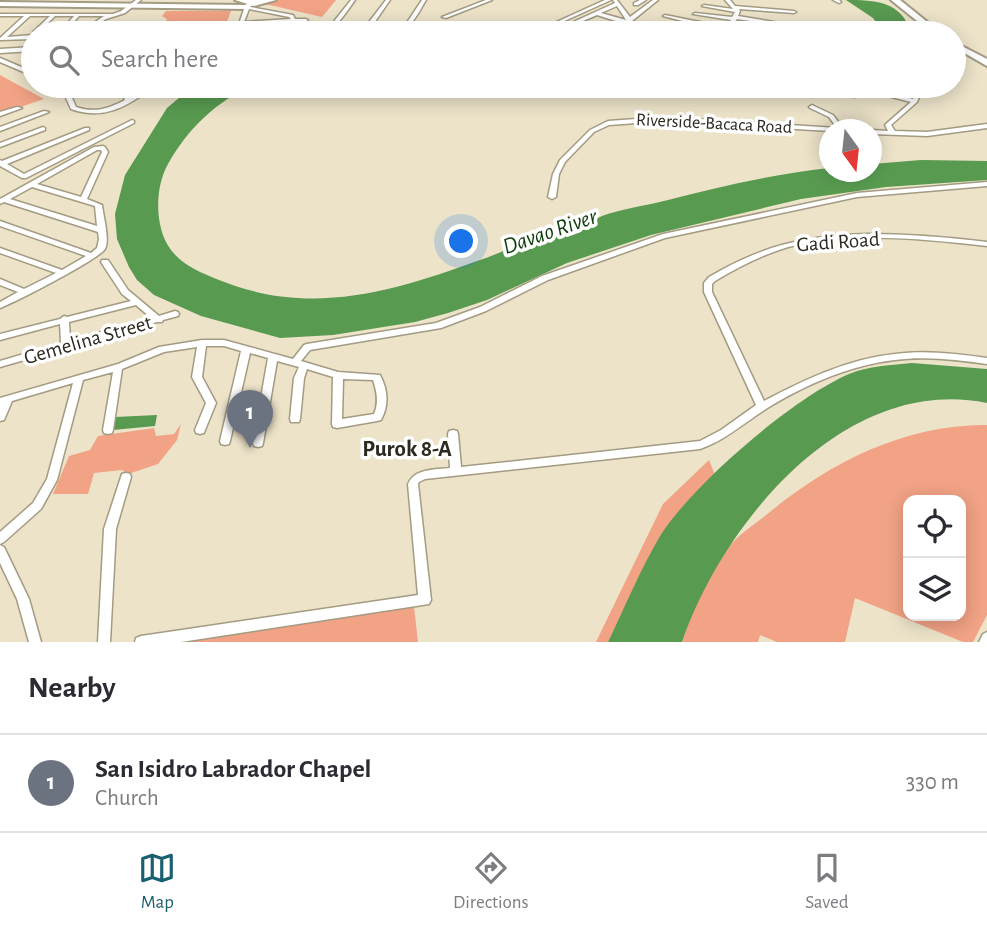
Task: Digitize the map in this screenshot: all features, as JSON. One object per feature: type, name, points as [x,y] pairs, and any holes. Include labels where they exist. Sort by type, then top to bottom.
[{"type":"main road","points":[[239,0],[249,6],[272,0]]},
{"type":"main road","points":[[895,0],[922,21]]},
{"type":"main road","points":[[966,51],[987,63]]},
{"type":"street","points":[[337,21],[353,0]]},
{"type":"street","points":[[373,21],[388,0]]},
{"type":"street","points":[[411,21],[424,0]]},
{"type":"street","points":[[444,17],[490,0]]},
{"type":"street","points":[[562,21],[609,0]]},
{"type":"street","points":[[579,21],[616,2],[626,0]]},
{"type":"street","points":[[639,15],[634,6],[644,0]]},
{"type":"street","points":[[594,14],[626,21],[639,15],[656,0]]},
{"type":"street","points":[[727,0],[737,9]]},
{"type":"street","points":[[2,17],[112,15],[124,12],[136,2]]},
{"type":"street","points":[[0,4],[136,2],[249,6],[291,16],[293,21],[306,20]]},
{"type":"street","points":[[616,2],[626,21]]},
{"type":"street","points":[[243,21],[249,6]]},
{"type":"street","points":[[704,6],[794,12]]},
{"type":"street","points":[[733,20],[737,9]]},
{"type":"street","points":[[594,14],[609,21]]},
{"type":"street","points":[[695,14],[752,21]]},
{"type":"street","points":[[22,21],[29,15]]},
{"type":"street","points":[[48,21],[54,15]]},
{"type":"street","points":[[72,21],[78,15]]},
{"type":"street","points":[[101,21],[112,15]]},
{"type":"street","points":[[665,16],[688,21]]},
{"type":"street","points":[[584,19],[590,21]]},
{"type":"street","points":[[1,39],[21,22]]},
{"type":"street","points":[[1,39],[21,36]]},
{"type":"street","points":[[0,51],[21,50]]},
{"type":"street","points":[[0,60],[21,69]]},
{"type":"street","points":[[70,98],[78,111],[110,110],[134,98]]},
{"type":"street","points":[[126,98],[128,102]]},
{"type":"street","points":[[903,98],[915,101]]},
{"type":"street","points":[[893,134],[888,125],[916,98]]},
{"type":"street","points":[[812,107],[833,119]]},
{"type":"street","points":[[0,114],[19,108]]},
{"type":"street","points":[[0,128],[46,112]]},
{"type":"street","name":"Riverside-Bacaca Road","points":[[552,197],[556,174],[562,161],[592,131],[608,123],[664,119],[819,129]]},
{"type":"street","points":[[2,201],[33,185],[132,121]]},
{"type":"street","points":[[882,133],[940,134],[987,126]]},
{"type":"street","points":[[0,145],[43,129]]},
{"type":"street","points":[[1,163],[87,129]]},
{"type":"street","points":[[1,163],[24,177],[95,145],[103,148],[105,152],[83,200]]},
{"type":"street","points":[[295,419],[300,363],[307,348],[416,331],[463,318],[545,278],[663,236],[858,195],[987,184]]},
{"type":"street","points":[[0,305],[63,273],[101,249],[98,205],[33,185]]},
{"type":"street","points":[[2,201],[101,230]]},
{"type":"street","points":[[0,223],[93,256]]},
{"type":"street","name":"Gadi Road","points":[[762,407],[708,292],[708,283],[712,279],[769,251],[815,240],[898,238],[987,244]]},
{"type":"street","points":[[0,250],[63,273]]},
{"type":"street","points":[[105,262],[125,292],[159,320]]},
{"type":"street","points":[[0,282],[24,292]]},
{"type":"street","points":[[0,337],[136,302]]},
{"type":"street","name":"Gemelina Street","points":[[0,365],[175,314]]},
{"type":"street","points":[[64,319],[66,347]]},
{"type":"street","points":[[0,417],[4,400],[118,367],[162,349],[218,342],[338,374],[377,377],[381,389],[382,411],[377,417],[337,424],[338,374]]},
{"type":"street","points":[[200,430],[211,403],[197,377],[202,343]]},
{"type":"street","points":[[225,441],[246,349]]},
{"type":"street","points":[[141,642],[425,600],[414,481],[423,475],[700,445],[762,407],[859,361],[915,354],[987,361]]},
{"type":"street","points":[[258,443],[273,357]]},
{"type":"street","points":[[108,430],[118,367]]},
{"type":"street","points":[[0,539],[37,506],[52,480],[79,378]]},
{"type":"street","points":[[453,434],[456,471]]},
{"type":"street","points":[[104,642],[110,528],[126,477]]},
{"type":"street","points":[[0,550],[23,599],[35,642]]},
{"type":"shaded area","points":[[279,0],[336,0],[322,17],[265,4]]},
{"type":"shaded area","points":[[846,0],[886,4],[906,21],[875,21]]},
{"type":"shaded area","points":[[166,11],[231,11],[227,21],[166,21],[162,16]]},
{"type":"shaded area","points":[[0,75],[21,86],[21,98],[44,99],[0,114]]},
{"type":"shaded area","points":[[179,98],[229,98],[193,128],[164,172],[158,202],[165,240],[181,260],[219,280],[253,291],[286,297],[318,298],[351,296],[415,282],[534,239],[576,234],[598,218],[609,214],[725,186],[819,169],[819,182],[882,182],[882,163],[921,160],[987,161],[987,180],[886,187],[801,199],[651,235],[567,263],[487,300],[415,322],[333,335],[280,338],[201,316],[154,295],[137,280],[117,239],[115,214],[125,175],[167,108]]},
{"type":"shaded area","points":[[912,363],[987,369],[987,403],[935,400],[885,411],[839,435],[797,467],[759,506],[727,550],[701,596],[682,642],[608,642],[660,536],[696,492],[746,444],[800,402],[849,374],[880,366]]},
{"type":"shaded area","points":[[157,415],[155,426],[113,430],[115,417]]},
{"type":"shaded area","points":[[181,424],[177,440],[158,464],[128,474],[122,470],[94,473],[88,494],[53,494],[69,456],[90,450],[98,436],[154,428],[156,436],[174,434]]},
{"type":"shaded area","points":[[987,425],[987,615],[973,642],[963,642],[911,621],[966,621],[966,495],[903,495],[903,618],[855,598],[845,642],[777,642],[760,635],[758,642],[682,642],[714,568],[746,530],[789,497],[841,464],[868,451],[926,431]]},
{"type":"shaded area","points":[[709,460],[715,475],[661,535],[608,642],[596,642],[663,504]]},
{"type":"shaded area","points":[[414,607],[418,642],[178,642]]},
{"type":"place","name":"San Isidro Labrador Chapel","points":[[250,448]]},
{"type":"district","name":"Purok 8-A","points":[[407,449]]},
{"type":"water label","name":"Davao River","points":[[550,232]]}]
